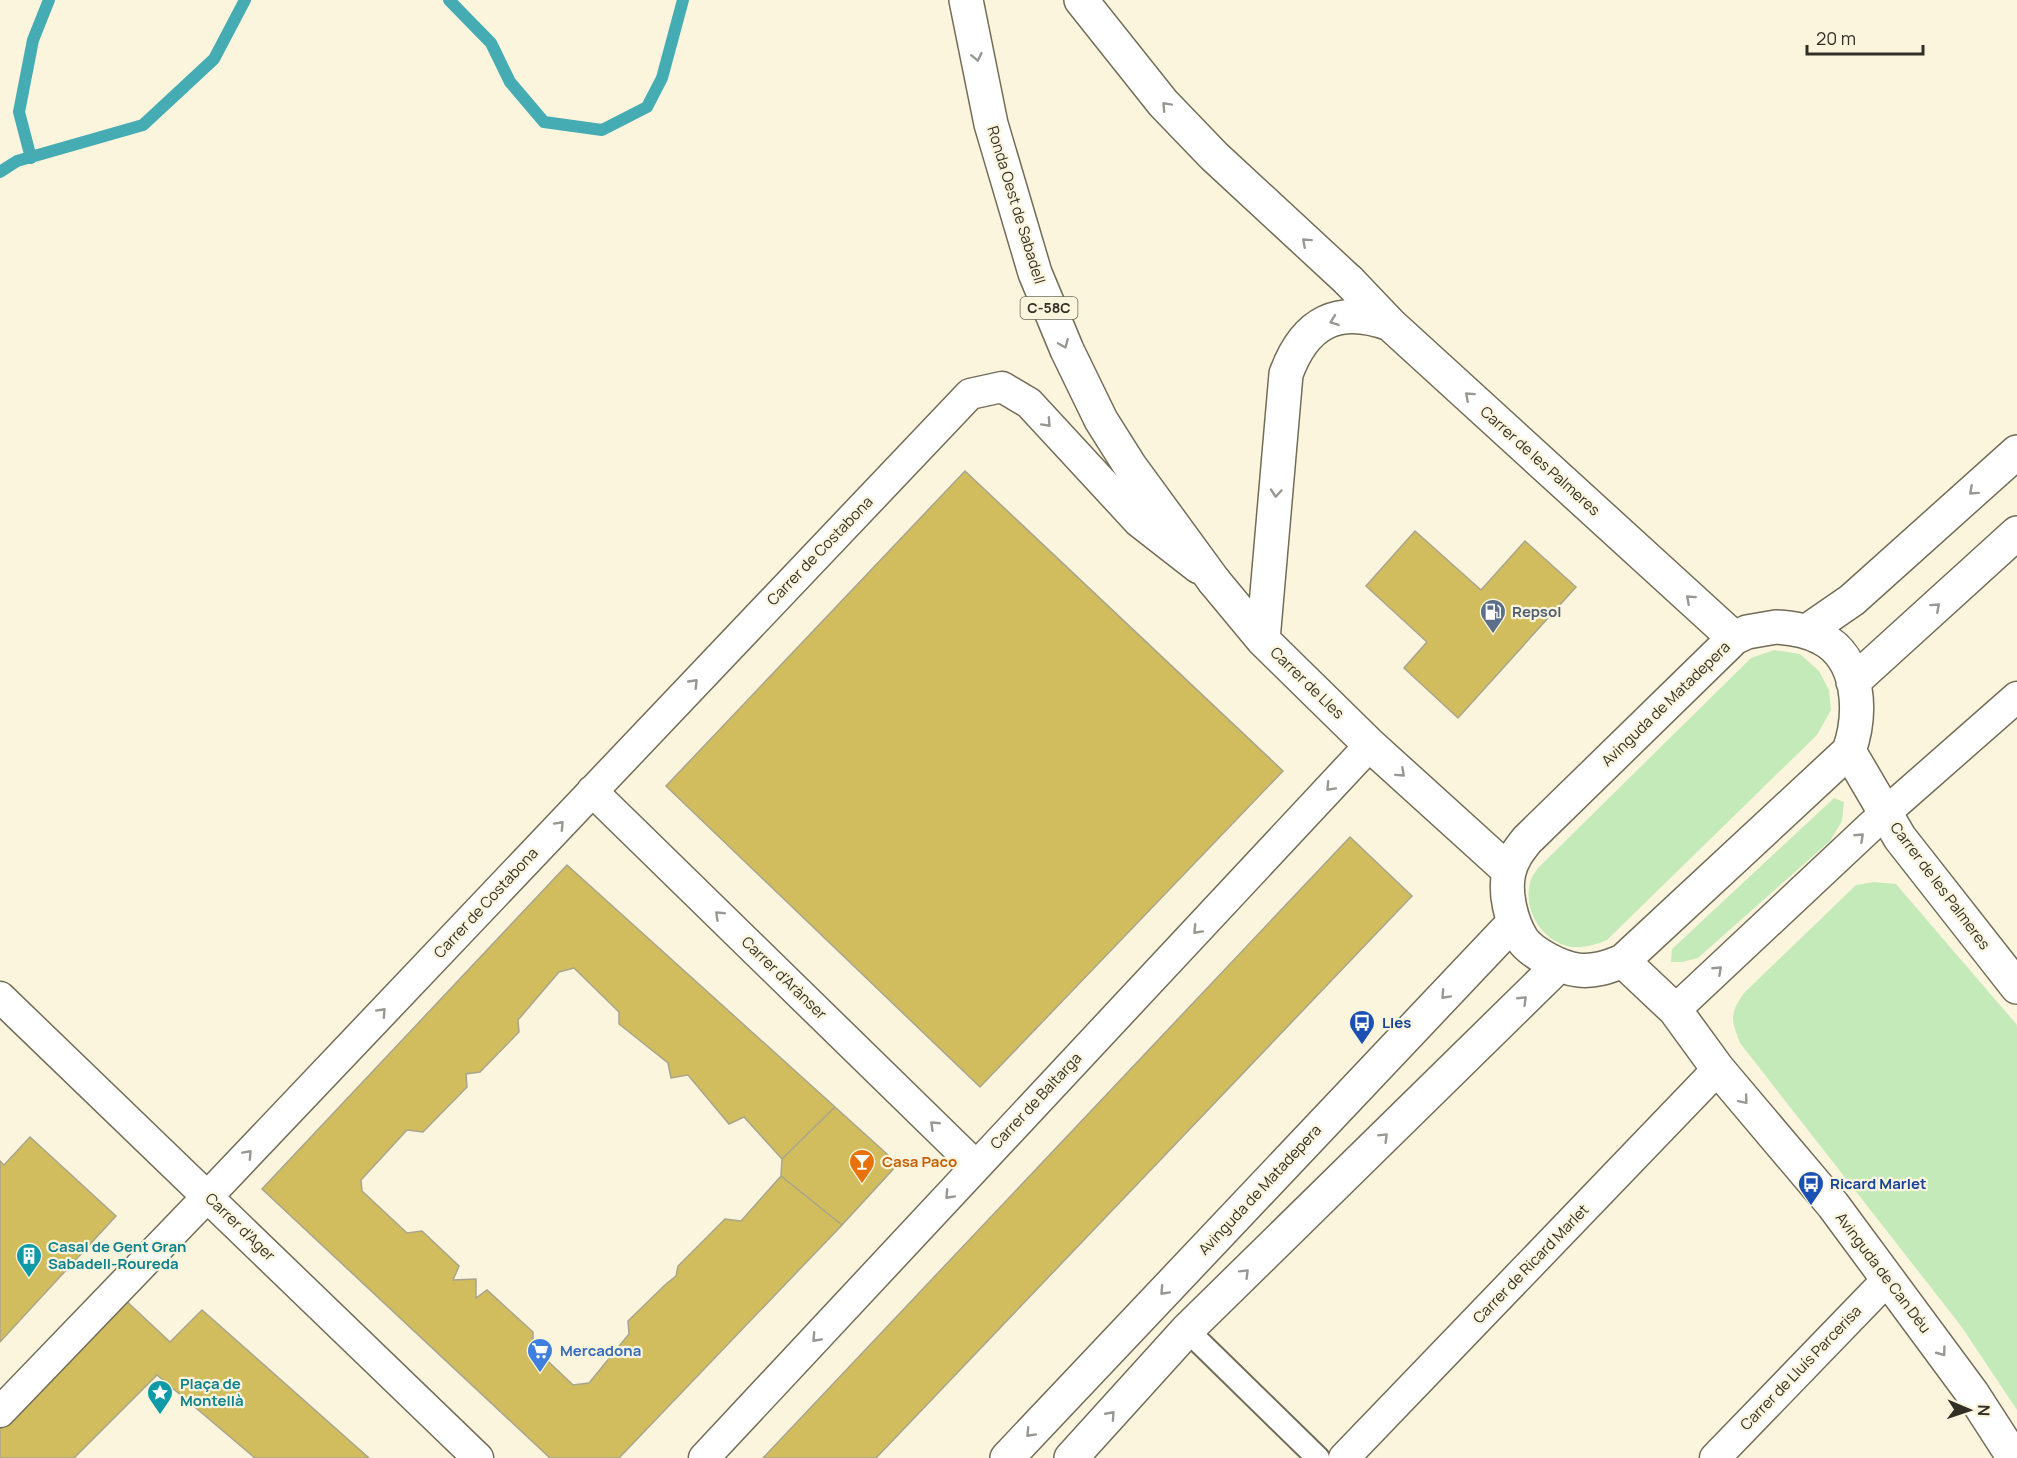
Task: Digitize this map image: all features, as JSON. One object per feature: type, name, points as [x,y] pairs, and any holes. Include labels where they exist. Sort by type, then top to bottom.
[{"type":"main road","name":"Ronda Oest de Sabadell","points":[[966,0],[992,124],[1035,273],[1067,350],[1101,420],[1130,466],[1214,580]]},
{"type":"main road","name":"Carrer de les Palmeres","points":[[1081,0],[1163,103],[1214,156],[1349,281],[1390,324],[1734,638]]},
{"type":"main road","points":[[1263,640],[1286,374],[1293,356],[1301,342],[1313,330],[1339,318],[1371,317],[1390,324]]},
{"type":"main road","points":[[1807,631],[1852,600],[2017,452]]},
{"type":"main road","points":[[1853,682],[2017,533]]},
{"type":"main road","name":"Carrer de Lles","points":[[1214,580],[1263,640],[1370,745],[1509,871]]},
{"type":"main road","name":"Avinguda de Matadepera","points":[[1509,871],[1515,855],[1527,840],[1734,638],[1747,632],[1776,627],[1807,631]]},
{"type":"main road","points":[[1509,871],[1507,885],[1514,922],[1523,940],[1542,956],[1558,965],[1577,970],[1600,969],[1623,962],[1850,751],[1857,718],[1857,698],[1853,682],[1837,650],[1824,639],[1807,631]]},
{"type":"main road","name":"Carrer de les Palmeres","points":[[1850,751],[1900,838],[2017,987]]},
{"type":"main road","name":"Avinguda de Matadepera","points":[[1006,1458],[1514,922]]},
{"type":"main road","name":"Avinguda de Can Déu","points":[[1623,962],[1675,1010],[1718,1069],[1833,1205],[1972,1393],[2014,1458]]},
{"type":"main road","points":[[1071,1458],[1187,1330],[1558,965]]},
{"type":"street","name":"Carrer de Lles","points":[[970,394],[1002,387],[1029,403],[1139,522],[1214,580]]},
{"type":"street","name":"Carrer de Costabona","points":[[0,1412],[970,394]]},
{"type":"street","points":[[1675,1010],[1885,813],[2015,702]]},
{"type":"street","name":"Carrer de Baltarga","points":[[704,1458],[1370,745]]},
{"type":"street","name":"Carrer d'Arànser","points":[[592,790],[976,1166]]},
{"type":"street","name":"Carrer d'Ager","points":[[0,997],[478,1458]]},
{"type":"street","name":"Carrer de Ricard Marlet","points":[[1344,1458],[1718,1069]]},
{"type":"street","name":"Carrer de Lluís Parcerisa","points":[[1715,1458],[1888,1279]]},
{"type":"street","points":[[1187,1330],[1318,1458]]},
{"type":"green space","points":[[1774,650],[1800,654],[1819,671],[1829,690],[1831,710],[1817,735],[1607,940],[1589,946],[1571,947],[1551,939],[1537,923],[1529,904],[1531,881],[1539,867],[1751,658]]},
{"type":"green space","points":[[1834,798],[1844,802],[1842,821],[1830,841],[1698,958],[1671,962],[1672,949]]},
{"type":"green space","points":[[1874,882],[1896,884],[2017,1025],[2017,1410],[1961,1326],[1740,1043],[1733,1022],[1734,1012],[1744,993],[1856,885]]},
{"type":"building","points":[[965,471],[1283,771],[980,1087],[666,786]]},
{"type":"building","points":[[1415,531],[1481,590],[1525,541],[1576,587],[1458,718],[1404,668],[1427,642],[1366,586]]},
{"type":"building","points":[[1350,837],[1412,896],[876,1458],[763,1458]]},
{"type":"building","points":[[567,865],[835,1107],[782,1159],[744,1117],[729,1124],[688,1075],[671,1078],[668,1063],[619,1024],[619,1012],[574,968],[559,972],[518,1020],[519,1032],[480,1072],[466,1074],[467,1087],[423,1132],[407,1130],[361,1180],[362,1191],[407,1233],[422,1231],[459,1266],[453,1280],[476,1279],[476,1298],[487,1290],[533,1332],[533,1347],[573,1385],[589,1383],[629,1334],[628,1321],[676,1276],[678,1266],[725,1219],[741,1221],[781,1176],[842,1225],[619,1458],[550,1458],[262,1189]]},
{"type":"building","points":[[835,1107],[898,1164],[842,1225],[781,1176],[782,1159]]},
{"type":"building","name":"Casal de Gent Gran Sabadell-Roureda","points":[[30,1137],[116,1216],[0,1342],[0,1161],[4,1165]]},
{"type":"building","points":[[122,1297],[170,1342],[202,1310],[369,1458],[255,1458],[157,1375],[74,1458],[0,1458],[0,1428]]},
{"type":"waterway","points":[[31,158],[19,112],[33,40],[49,0]]},
{"type":"waterway","points":[[0,172],[17,161],[143,125],[214,59],[245,0]]},
{"type":"waterway","points":[[449,0],[491,43],[510,82],[544,122],[602,130],[647,107],[662,78],[683,0]]},
{"type":"place","name":"Repsol","points":[[1493,635]]},
{"type":"place","name":"Lles","points":[[1362,1046]]},
{"type":"place","name":"Casa Paco","points":[[862,1185]]},
{"type":"place","name":"Ricard Marlet","points":[[1811,1207]]},
{"type":"place","name":"Casal de Gent Gran Sabadell-Roureda","points":[[29,1279]]},
{"type":"place","name":"Mercadona","points":[[540,1374]]},
{"type":"place","name":"Plaça de Montellà","points":[[160,1416]]}]
